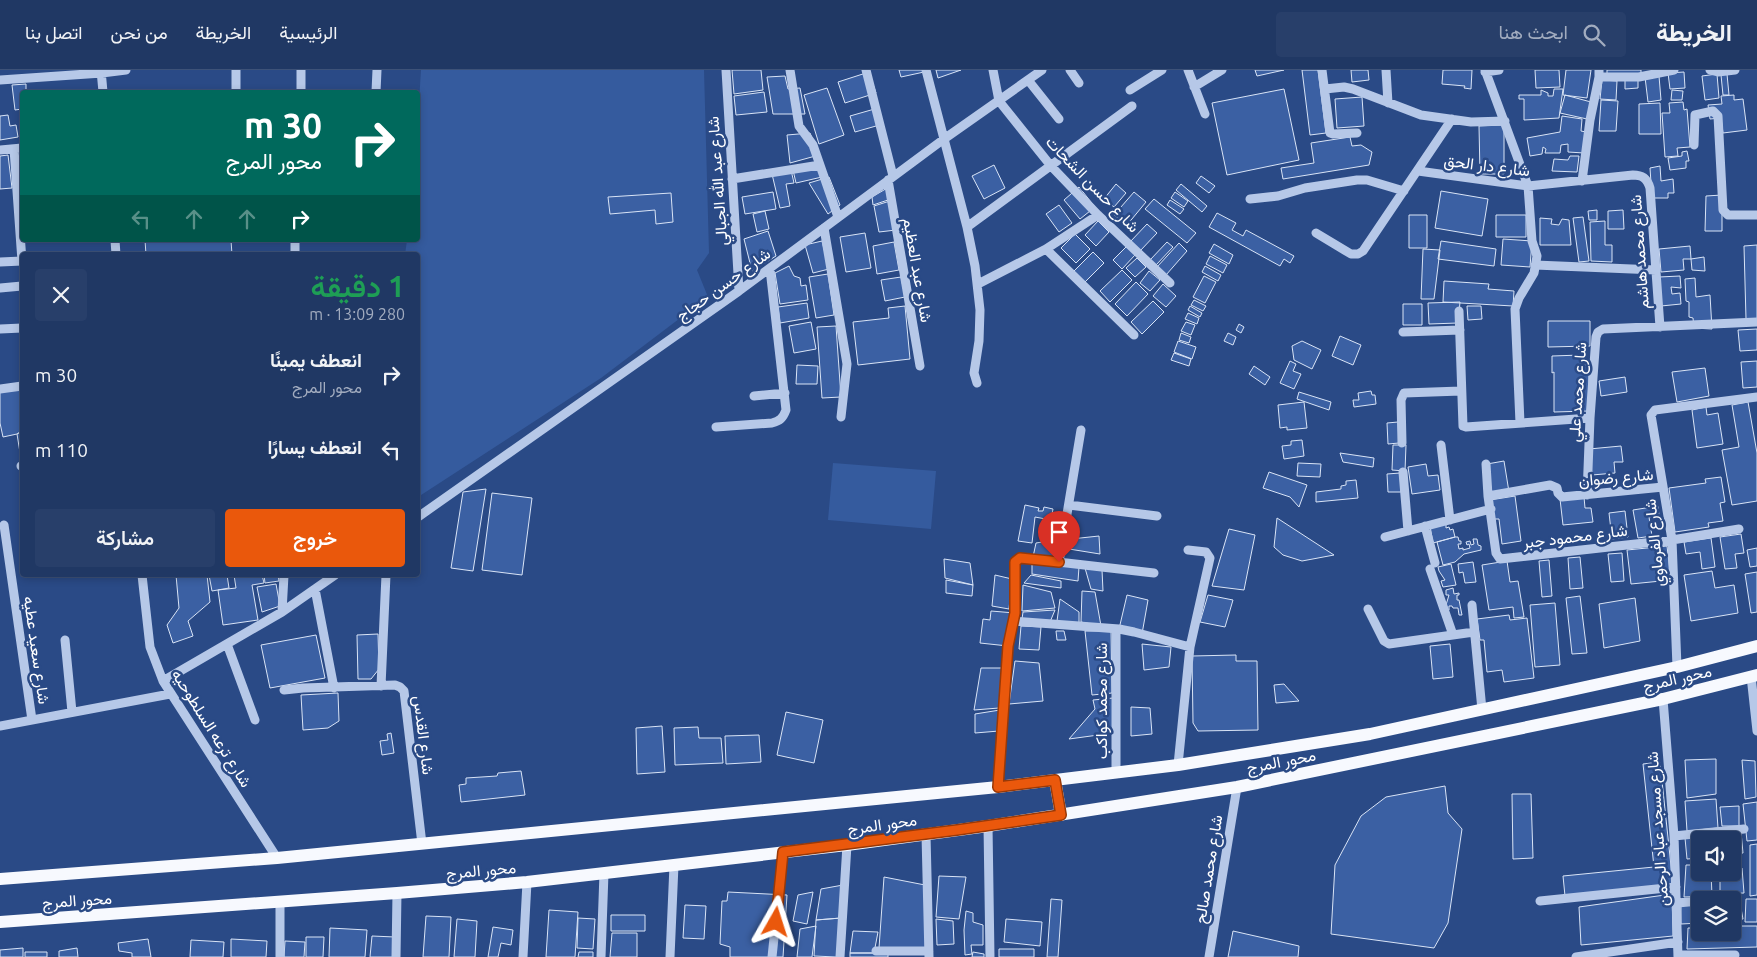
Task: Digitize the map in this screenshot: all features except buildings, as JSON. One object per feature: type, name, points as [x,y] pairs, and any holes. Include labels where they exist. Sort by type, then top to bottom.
[{"type":"main road","name":"محور المرج","points":[[0,879],[277,858],[422,844],[998,787],[1178,764],[1370,734],[1677,667],[1757,646]]},
{"type":"main road","name":"محور المرج","points":[[0,922],[527,882],[847,845],[988,826],[1237,787],[1663,699],[1754,676]]},
{"type":"main road","points":[[1055,780],[1061,815]]},
{"type":"street","points":[[0,80],[126,70]]},
{"type":"street","points":[[236,70],[236,90]]},
{"type":"street","points":[[301,70],[301,90]]},
{"type":"street","points":[[376,90],[377,70]]},
{"type":"street","name":"شارع عبد الله الجبالي","points":[[726,70],[739,291]]},
{"type":"street","points":[[790,70],[799,126],[813,145],[838,217]]},
{"type":"street","name":"شارع عبد العظيم","points":[[866,70],[890,178],[920,366]]},
{"type":"street","points":[[926,70],[967,227],[978,284],[980,310],[979,341],[974,373],[977,383]]},
{"type":"street","points":[[992,70],[999,101]]},
{"type":"street","name":"شارع حسن حجاج","points":[[420,516],[770,269],[890,178],[1042,70]]},
{"type":"street","points":[[1070,70],[1079,83]]},
{"type":"street","points":[[1130,90],[1162,70]]},
{"type":"street","points":[[1188,70],[1205,114]]},
{"type":"street","points":[[1194,87],[1222,70]]},
{"type":"street","points":[[1322,70],[1330,133],[1357,133]]},
{"type":"street","points":[[1386,70],[1388,103]]},
{"type":"street","points":[[1499,70],[1485,71],[1528,186],[1532,241],[1536,256],[1534,273],[1519,298],[1515,309],[1520,423]]},
{"type":"street","points":[[1582,181],[1590,120],[1599,73],[1639,77],[1674,70]]},
{"type":"street","points":[[1710,70],[1718,72],[1735,70]]},
{"type":"street","points":[[102,72],[103,90]]},
{"type":"street","points":[[1028,80],[1059,119]]},
{"type":"street","points":[[1325,89],[1344,87],[1421,115],[1471,122],[1505,121]]},
{"type":"street","name":"شارع حسن الشحات","points":[[999,101],[1050,166],[1098,215],[1170,283]]},
{"type":"street","points":[[967,227],[1132,106]]},
{"type":"street","points":[[1694,145],[1695,115],[1713,111],[1718,116],[1723,210],[1728,215],[1757,215]]},
{"type":"street","points":[[1316,233],[1351,254],[1361,253],[1452,120]]},
{"type":"street","points":[[0,150],[18,148],[20,204]]},
{"type":"street","points":[[732,179],[820,166]]},
{"type":"street","name":"شارع دار الحق","points":[[1418,171],[1528,186],[1633,176],[1643,177]]},
{"type":"street","name":"شارع محمد هاشم","points":[[1643,177],[1647,180],[1650,188],[1660,327]]},
{"type":"street","points":[[1250,199],[1278,196],[1305,188],[1357,180],[1367,180],[1404,191]]},
{"type":"street","points":[[978,284],[1046,249],[1098,215]]},
{"type":"street","points":[[824,228],[847,364],[841,417]]},
{"type":"street","points":[[1046,249],[1134,335]]},
{"type":"street","points":[[0,262],[20,261]]},
{"type":"street","points":[[1535,265],[1656,270]]},
{"type":"street","points":[[716,427],[772,423],[778,421],[786,410],[770,269]]},
{"type":"street","points":[[0,288],[20,286]]},
{"type":"street","points":[[1459,311],[1462,423],[1465,427],[1590,418]]},
{"type":"street","name":"شارع محمد علي","points":[[1587,494],[1590,418],[1596,337],[1598,332],[1603,329],[1757,322]]},
{"type":"street","points":[[0,329],[20,328]]},
{"type":"street","points":[[1403,332],[1460,330]]},
{"type":"street","points":[[0,389],[20,386]]},
{"type":"street","points":[[1402,443],[1401,400],[1404,393],[1461,391]]},
{"type":"street","points":[[754,396],[785,393]]},
{"type":"street","name":"شارع الفرماوي","points":[[1677,667],[1672,540],[1650,418],[1655,410],[1757,400]]},
{"type":"street","points":[[1059,562],[1081,430]]},
{"type":"street","points":[[1442,444],[1450,520]]},
{"type":"street","points":[[1385,537],[1490,509],[1486,464]]},
{"type":"street","points":[[1403,472],[1408,531]]},
{"type":"street","name":"شارع رضوان","points":[[1488,496],[1550,486],[1557,488],[1558,493],[1562,497],[1663,487]]},
{"type":"street","points":[[1069,505],[1157,516]]},
{"type":"street","name":"شارع محمود جبر","points":[[1490,509],[1496,553],[1498,558],[1503,559],[1672,540],[1739,529]]},
{"type":"street","name":"شارع سعيد عطيه","points":[[4,525],[32,720]]},
{"type":"street","points":[[1426,526],[1433,566],[1453,635]]},
{"type":"street","points":[[1178,764],[1190,647],[1210,558],[1206,552],[1188,550]]},
{"type":"street","points":[[998,787],[1008,646],[1014,621],[1015,562],[1022,558],[1154,573]]},
{"type":"street","name":"شارع ترعه السلطوحيه","points":[[142,577],[150,647],[163,681],[277,858]]},
{"type":"street","points":[[282,612],[284,577]]},
{"type":"street","points":[[163,681],[282,612],[332,577]]},
{"type":"street","points":[[381,686],[386,577]]},
{"type":"street","points":[[315,589],[334,688]]},
{"type":"street","points":[[1472,605],[1482,710]]},
{"type":"street","points":[[1368,609],[1384,641],[1389,644],[1474,632]]},
{"type":"street","points":[[1014,621],[1116,629],[1190,647]]},
{"type":"street","name":"شارع محمد كواكب","points":[[1116,629],[1116,772]]},
{"type":"street","points":[[65,640],[72,712]]},
{"type":"street","points":[[227,644],[255,720]]},
{"type":"street","points":[[1754,676],[1757,731]]},
{"type":"street","name":"شارع القدس","points":[[284,690],[400,686],[404,691],[422,844]]},
{"type":"street","points":[[0,726],[170,694]]},
{"type":"street","name":"شارع مسجد عباد الرحمن","points":[[1663,699],[1674,836],[1678,956]]},
{"type":"street","name":"شارع محمد صالح","points":[[1209,957],[1237,787]]},
{"type":"street","points":[[988,826],[990,957]]},
{"type":"street","points":[[1674,836],[1744,829]]},
{"type":"street","points":[[876,951],[929,954],[926,834]]},
{"type":"street","points":[[840,957],[847,845]]},
{"type":"street","points":[[772,957],[783,852]]},
{"type":"street","points":[[670,957],[674,865]]},
{"type":"street","points":[[601,957],[604,873]]},
{"type":"street","points":[[523,957],[527,882]]},
{"type":"street","points":[[1540,901],[1676,887]]},
{"type":"street","points":[[396,957],[397,893]]},
{"type":"street","points":[[1677,902],[1691,901]]},
{"type":"street","points":[[280,902],[280,957]]},
{"type":"street","points":[[1576,957],[1678,942]]},
{"type":"street","points":[[1678,956],[1735,955]]},
{"type":"shaded area","points":[[421,70],[704,70],[709,253],[697,270],[708,297],[601,378],[420,496],[420,252],[405,252],[407,242],[420,242]]},
{"type":"shaded area","points":[[833,463],[936,471],[931,529],[828,520]]},
{"type":"route","points":[[776,922],[783,852],[847,845],[1061,815],[1055,780],[998,787],[1008,646],[1015,613],[1015,562],[1020,558],[1059,562]]}]
